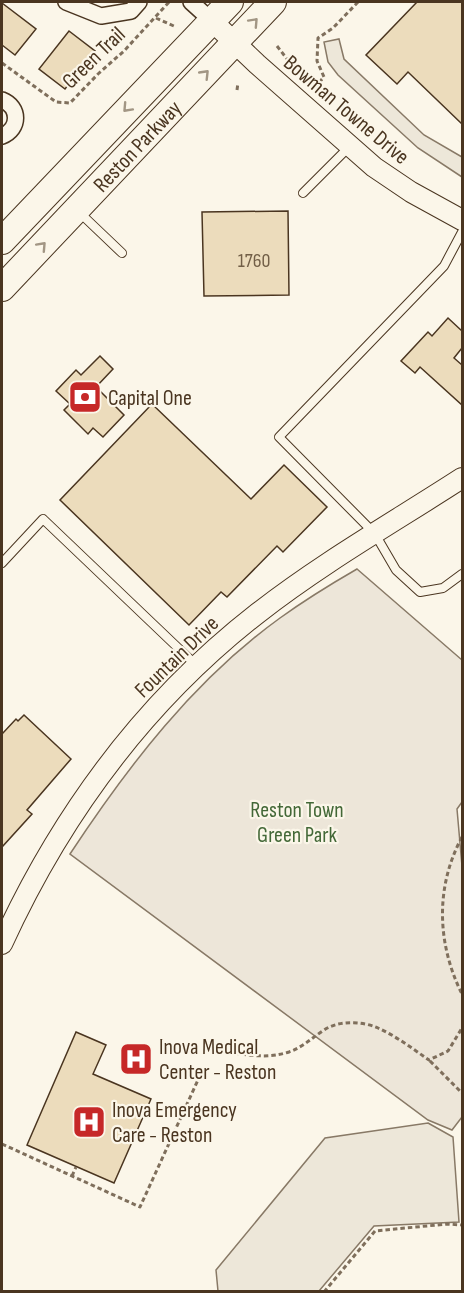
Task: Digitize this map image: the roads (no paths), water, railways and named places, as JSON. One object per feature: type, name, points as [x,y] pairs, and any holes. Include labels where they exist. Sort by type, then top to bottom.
[{"type":"main road","name":"Reston Parkway","points":[[2,242],[230,2]]},
{"type":"main road","name":"Reston Parkway","points":[[2,288],[273,2]]},
{"type":"street","points":[[66,2],[101,16],[131,11],[139,2]]},
{"type":"street","points":[[191,2],[212,21]]},
{"type":"street","name":"Bowman Towne Drive","points":[[212,21],[350,147],[411,192],[462,220]]},
{"type":"street","points":[[2,100],[9,103],[15,111],[16,121],[12,130],[2,136]]},
{"type":"street","name":"Fountain Drive","points":[[2,944],[54,842],[89,789],[127,740],[165,697],[196,666],[258,613],[308,576],[462,478]]},
{"type":"lane","points":[[303,193],[350,147]]},
{"type":"lane","points":[[76,209],[122,254]]},
{"type":"lane","points":[[462,232],[444,266],[279,437],[375,534],[396,570],[420,592],[443,588],[462,574]]},
{"type":"lane","points":[[2,563],[43,519],[196,666]]},
{"type":"place","name":"Capital One","points":[[85,397]]},
{"type":"place","name":"Inova Medical Center - Reston","points":[[136,1059]]},
{"type":"place","name":"Inova Emergency Care - Reston","points":[[89,1122]]},
{"type":"park label","name":"Reston Town Green Park","points":[[297,822]]}]
